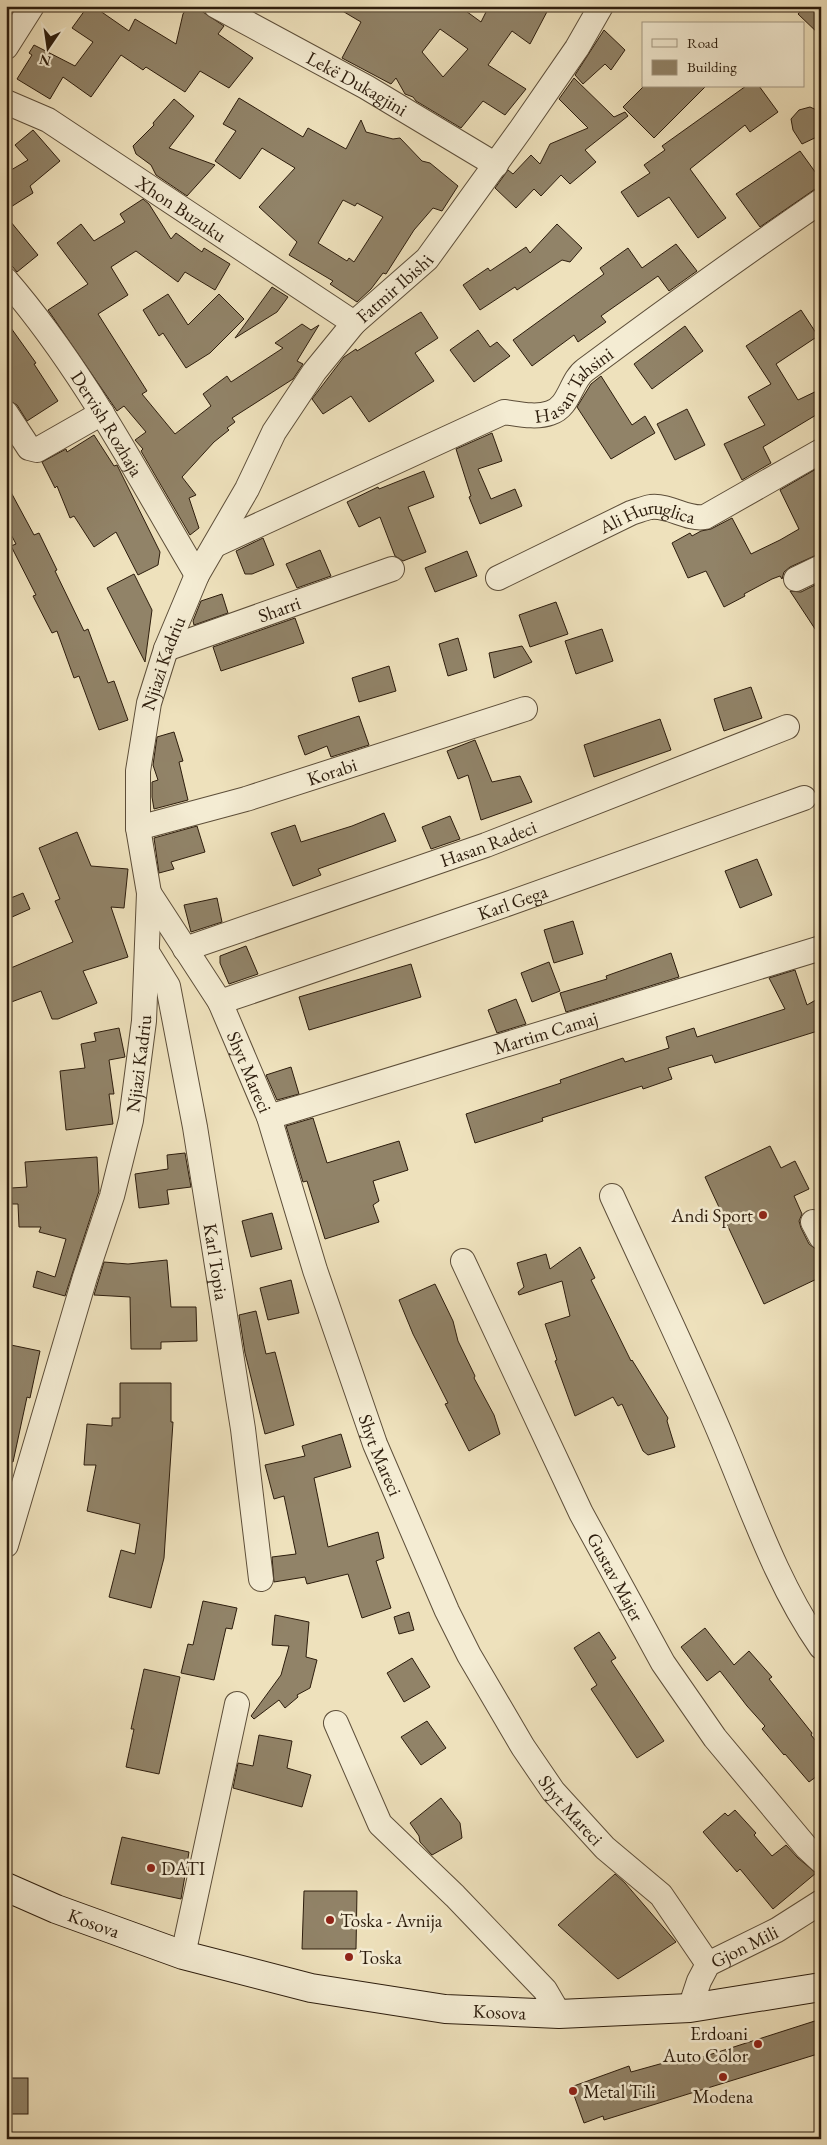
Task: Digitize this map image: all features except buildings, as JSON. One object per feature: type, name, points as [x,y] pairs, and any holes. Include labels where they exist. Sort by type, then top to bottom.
[{"type":"street","points":[[6,47],[32,6]]},
{"type":"street","name":"Lekë Dukagjini","points":[[216,6],[366,87],[496,165]]},
{"type":"street","name":"Fatmir Ibishi","points":[[196,575],[247,489],[274,432],[314,372],[354,323],[427,259],[496,165],[577,48],[601,7]]},
{"type":"street","name":"Xhon Buzuku","points":[[6,102],[48,120],[354,323]]},
{"type":"street","name":"Hasan Tahsini","points":[[215,545],[504,412],[527,416],[551,413],[567,399],[578,376],[692,291],[821,201]]},
{"type":"street","name":"Dervish Rozhaja","points":[[6,280],[40,319],[102,413],[196,575]]},
{"type":"street","points":[[6,413],[29,448],[37,450],[102,413]]},
{"type":"street","name":"Ali Huruglica","points":[[498,578],[638,511],[651,507],[682,513],[696,519],[705,517],[821,451]]},
{"type":"street","points":[[796,579],[821,567]]},
{"type":"street","name":"Sharri","points":[[166,649],[392,569]]},
{"type":"street","name":"Njiazi Kadriu","points":[[6,1545],[85,1277],[112,1196],[131,1120],[144,1020],[149,893],[138,828],[138,771],[149,703],[166,649],[196,575]]},
{"type":"street","name":"Korabi","points":[[138,828],[246,799],[526,709]]},
{"type":"street","name":"Hasan Radeci","points":[[185,948],[486,845],[786,727]]},
{"type":"street","name":"Karl Gega","points":[[220,1002],[510,903],[804,798]]},
{"type":"street","name":"Shyt Mareci","points":[[149,893],[220,1002],[269,1117],[315,1270],[375,1444],[447,1611],[469,1655],[523,1747],[553,1791],[605,1848],[661,1895],[708,1964]]},
{"type":"street","name":"Martim Camaj","points":[[269,1117],[821,948]]},
{"type":"street","name":"Karl Topia","points":[[147,952],[168,986],[195,1126],[243,1429],[261,1579]]},
{"type":"street","points":[[612,1196],[721,1436],[800,1618],[821,1648]]},
{"type":"street","name":"Gustav Majer","points":[[462,1261],[581,1513],[663,1663],[715,1738],[807,1848],[821,1861]]},
{"type":"street","points":[[183,1956],[237,1704]]},
{"type":"street","points":[[336,1723],[380,1824],[455,1896],[545,1990],[559,2014]]},
{"type":"street","name":"Kosova","points":[[6,1887],[183,1956],[311,1988],[445,2009],[559,2014],[690,2008],[821,1987]]},
{"type":"street","name":"Gjon Mili","points":[[690,2008],[699,1980],[708,1964],[777,1930],[821,1902]]},
{"type":"place","name":"Andi Sport","points":[[763,1215]]},
{"type":"place","name":"DATI","points":[[151,1868]]},
{"type":"place","name":"Toska - Avnija","points":[[330,1920]]},
{"type":"place","name":"Toska","points":[[349,1957]]},
{"type":"place","name":"Erdoani Auto Color","points":[[758,2044]]},
{"type":"place","name":"Modena","points":[[723,2077]]},
{"type":"place","name":"Metal Tili","points":[[573,2091]]}]
